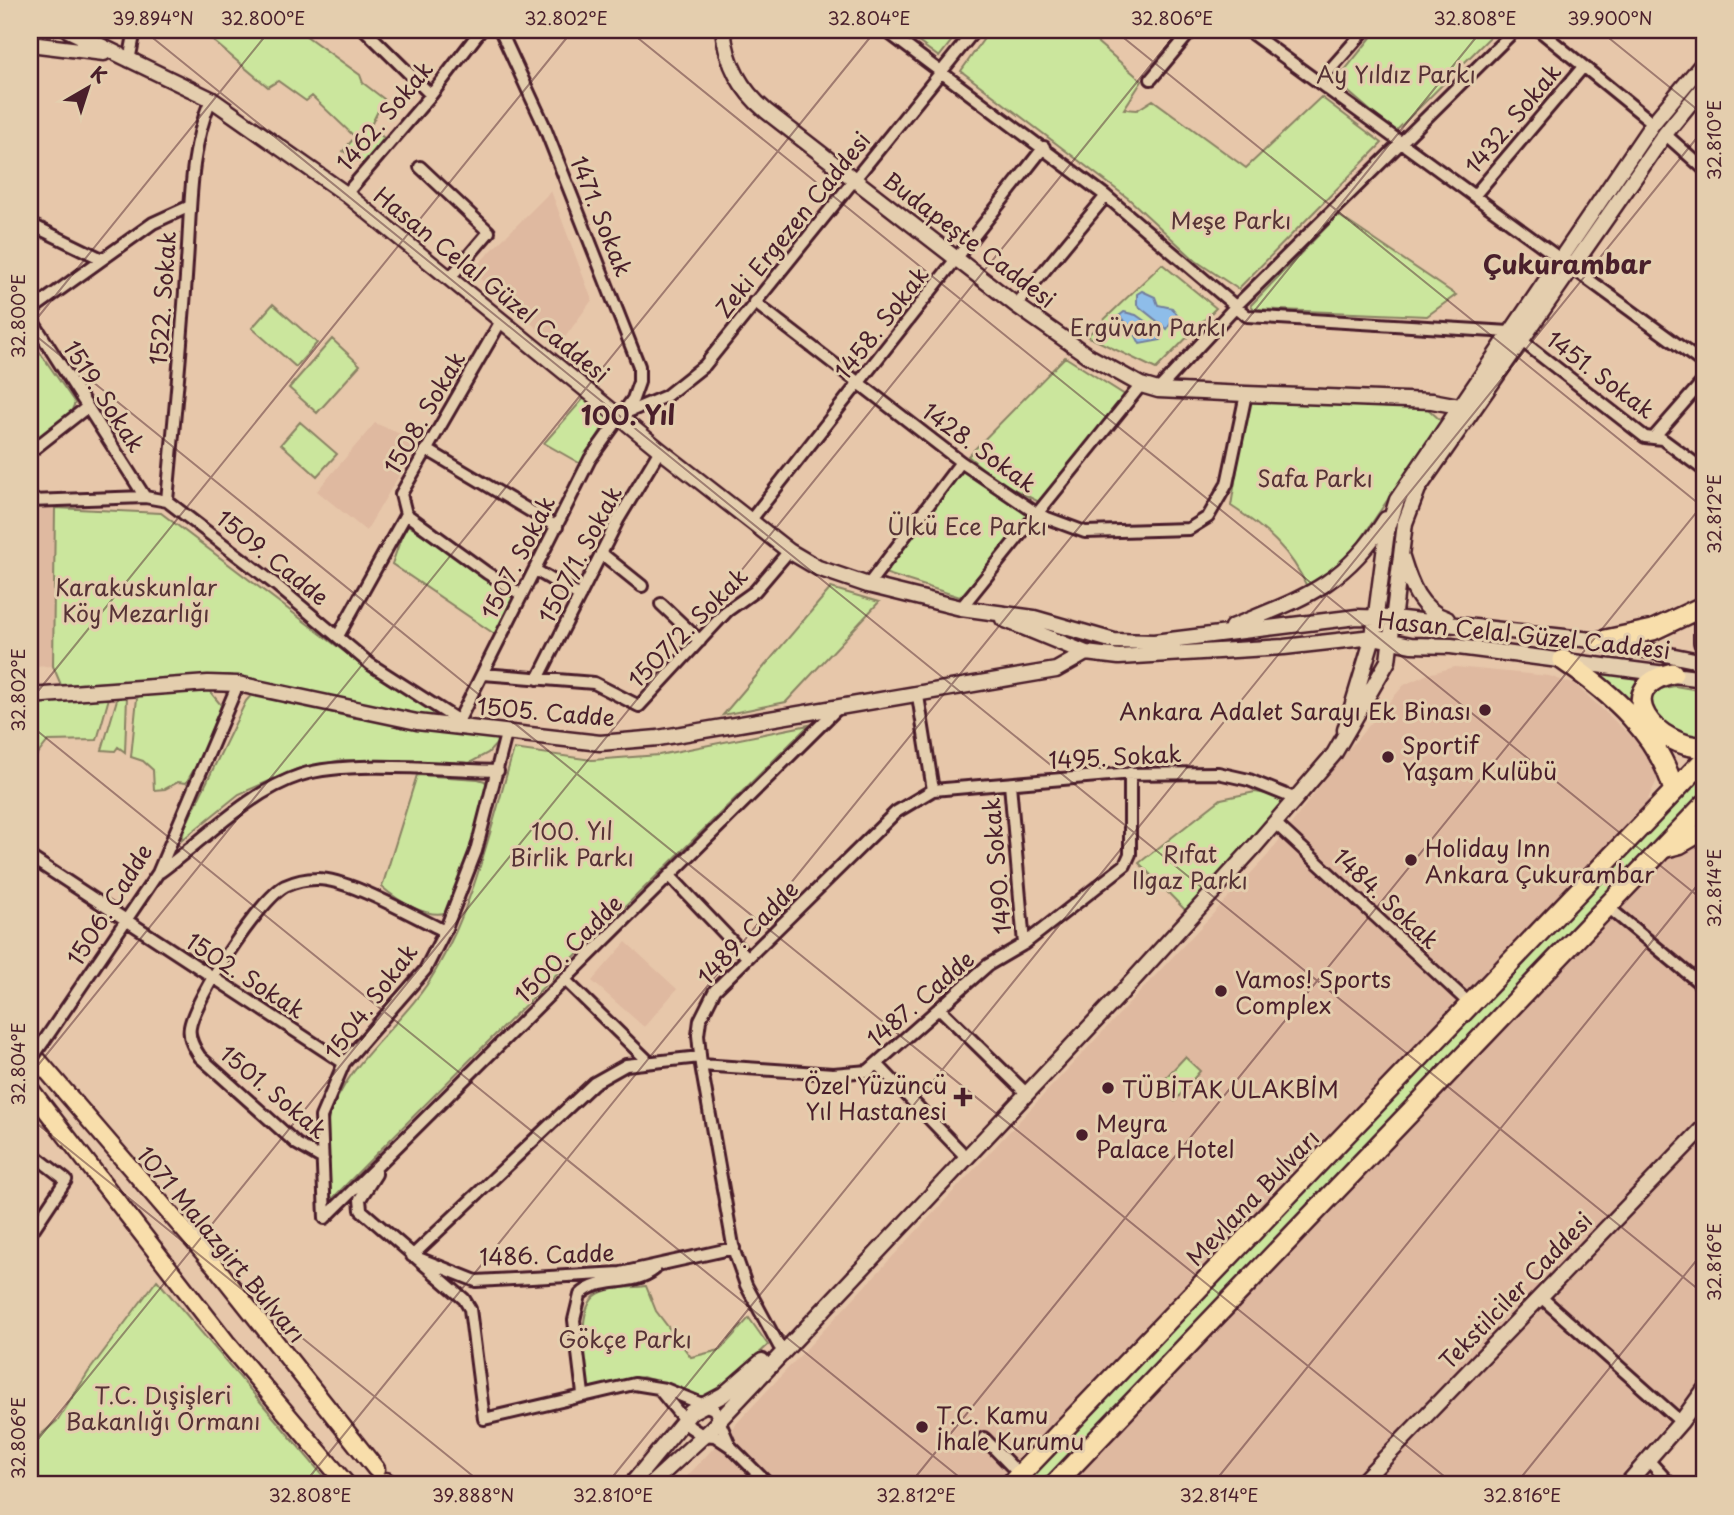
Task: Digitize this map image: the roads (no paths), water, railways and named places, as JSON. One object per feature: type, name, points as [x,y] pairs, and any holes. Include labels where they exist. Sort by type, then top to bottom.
[{"type":"highway","points":[[1601,641],[1653,631],[1704,606]]},
{"type":"highway","points":[[1704,617],[1704,642]]},
{"type":"highway","points":[[1563,660],[1607,693],[1641,728],[1661,755],[1674,791]]},
{"type":"highway","points":[[1673,673],[1656,679],[1646,688],[1642,702],[1644,714],[1653,728],[1667,738],[1704,747]]},
{"type":"highway","name":"Mevlana Bulvarı","points":[[1015,1480],[1704,760]]},
{"type":"highway","points":[[1054,1485],[1704,806]]},
{"type":"main road","points":[[30,36],[32,30]]},
{"type":"main road","name":"Hasan Celal Güzel Caddesi","points":[[68,30],[211,99],[346,194],[660,450],[789,551],[818,568],[868,585],[961,608],[1034,618],[1114,641],[1154,642],[1393,618],[1601,641],[1704,662]]},
{"type":"main road","name":"Budapeşte Caddesi","points":[[723,30],[728,58],[739,85],[751,99],[1016,305],[1087,355],[1141,385],[1158,390],[1432,401],[1459,406]]},
{"type":"main road","name":"Hasan Celal Güzel Caddesi","points":[[30,44],[113,54]]},
{"type":"main road","points":[[1567,263],[1653,123],[1704,62]]},
{"type":"main road","points":[[650,1485],[719,1418],[782,1346],[1027,1094],[1275,823],[1342,741],[1388,661],[1409,505],[1516,337],[1567,263],[1704,86]]},
{"type":"main road","points":[[1216,634],[1304,598],[1329,584],[1353,563],[1375,536],[1459,406],[1516,337]]},
{"type":"main road","points":[[1342,741],[1373,637],[1387,530],[1397,500]]},
{"type":"main road","points":[[1401,553],[1412,589],[1426,606],[1438,616],[1465,625]]},
{"type":"main road","name":"Hasan Celal Güzel Caddesi","points":[[990,613],[1086,653],[1119,657],[1284,647],[1373,637],[1704,679]]},
{"type":"main road","points":[[1056,670],[1069,628]]},
{"type":"main road","points":[[1086,653],[1089,633]]},
{"type":"main road","name":"1505. Cadde","points":[[30,696],[208,683],[238,684],[417,722],[462,723],[506,734],[600,743],[632,741],[918,696],[1056,670],[1086,653]]},
{"type":"main road","points":[[1661,850],[1687,842],[1704,831]]},
{"type":"main road","name":"1071 Malazgirt Bulvarı","points":[[30,1051],[216,1268],[384,1478]]},
{"type":"main road","points":[[30,1089],[226,1342],[347,1485]]},
{"type":"main road","name":"Tekstilciler Caddesi","points":[[1359,1485],[1704,1127]]},
{"type":"main road","points":[[631,1485],[695,1409],[732,1388],[782,1346]]},
{"type":"main road","points":[[1626,1485],[1649,1461],[1704,1390]]},
{"type":"street","points":[[129,61],[135,30]]},
{"type":"street","points":[[365,30],[431,95]]},
{"type":"street","name":"1462. Sokak","points":[[346,194],[431,95],[481,30]]},
{"type":"street","name":"1471. Sokak","points":[[500,30],[543,123],[639,366],[639,382],[633,399],[618,416]]},
{"type":"street","points":[[885,30],[1044,147],[1247,316],[1516,337]]},
{"type":"street","name":"Zeki Ergezen Caddesi","points":[[618,416],[666,396],[705,365],[944,72],[975,30]]},
{"type":"street","points":[[1151,79],[1192,30]]},
{"type":"street","points":[[1247,30],[1704,364]]},
{"type":"street","points":[[1319,82],[1366,30]]},
{"type":"street","points":[[1158,390],[1235,307],[1515,30]]},
{"type":"street","points":[[1539,30],[1653,123]]},
{"type":"street","name":"1432. Sokak","points":[[1474,196],[1583,67]]},
{"type":"street","name":"1522. Sokak","points":[[167,501],[188,259],[188,207],[196,146],[211,99]]},
{"type":"street","points":[[1665,134],[1704,169]]},
{"type":"street","name":"1458. Sokak","points":[[750,521],[1044,147]]},
{"type":"street","points":[[421,167],[489,232],[449,279]]},
{"type":"street","points":[[1016,305],[1106,196]]},
{"type":"street","points":[[30,311],[153,223],[188,207]]},
{"type":"street","points":[[30,224],[102,259]]},
{"type":"street","name":"1428. Sokak","points":[[754,302],[961,462],[1039,515],[1085,533],[1189,528],[1208,517],[1227,484],[1246,394]]},
{"type":"street","name":"1519. Sokak","points":[[30,317],[145,497]]},
{"type":"street","name":"1508. Sokak","points":[[338,636],[406,514],[401,494],[502,321]]},
{"type":"street","name":"1451. Sokak","points":[[1516,337],[1645,437],[1655,436],[1704,470]]},
{"type":"street","points":[[1655,436],[1704,380]]},
{"type":"street","points":[[961,608],[1039,515],[1141,385]]},
{"type":"street","points":[[30,452],[86,408]]},
{"type":"street","name":"1507. Sokak","points":[[462,723],[483,674],[590,459],[618,416]]},
{"type":"street","points":[[426,450],[557,527]]},
{"type":"street","name":"1507/1. Sokak","points":[[538,678],[601,553],[660,450]]},
{"type":"street","points":[[868,585],[961,462]]},
{"type":"street","name":"1509. Cadde","points":[[30,502],[145,497],[167,501],[382,672],[462,723]]},
{"type":"street","points":[[406,514],[522,595]]},
{"type":"street","name":"1507/2. Sokak","points":[[483,674],[594,683],[639,706],[727,611],[755,590],[789,551]]},
{"type":"street","points":[[601,553],[642,586]]},
{"type":"street","points":[[535,570],[580,596]]},
{"type":"street","points":[[661,604],[701,641]]},
{"type":"street","name":"1506. Cadde","points":[[30,1060],[158,873],[238,684]]},
{"type":"street","points":[[918,696],[933,790]]},
{"type":"street","name":"1500. Cadde","points":[[325,1218],[839,707]]},
{"type":"street","name":"1504. Sokak","points":[[325,1218],[321,1117],[344,1063],[425,970],[445,931],[476,851],[506,734]]},
{"type":"street","points":[[158,873],[257,797],[301,775],[351,768],[498,771]]},
{"type":"street","name":"1495. Sokak","points":[[933,790],[1130,773],[1218,772],[1249,780],[1296,799]]},
{"type":"street","name":"1487. Cadde","points":[[648,1062],[700,1061],[852,1074],[868,1071],[988,965],[1024,944],[1125,865],[1130,854],[1130,773]]},
{"type":"street","name":"1490. Sokak","points":[[1010,784],[1024,944]]},
{"type":"street","name":"1489. Cadde","points":[[782,1346],[741,1274],[700,1061],[698,1035],[707,1003],[715,990],[896,812],[933,790]]},
{"type":"street","name":"1484. Sokak","points":[[1275,823],[1470,1004]]},
{"type":"street","name":"1502. Sokak","points":[[30,857],[344,1063]]},
{"type":"street","points":[[670,876],[747,957]]},
{"type":"street","name":"1501. Sokak","points":[[323,1158],[297,1144],[200,1057],[192,1044],[189,1030],[213,978],[268,901],[284,887],[303,880],[319,878],[351,887],[445,931]]},
{"type":"street","points":[[1608,906],[1704,987]]},
{"type":"street","points":[[565,980],[648,1062]]},
{"type":"street","points":[[939,1008],[1027,1094]]},
{"type":"street","points":[[648,1062],[626,1065],[594,1083],[412,1256],[464,1299],[470,1309],[484,1419],[625,1384],[656,1387],[706,1404],[719,1418],[730,1446]]},
{"type":"street","points":[[877,1064],[966,1157]]},
{"type":"street","points":[[30,1152],[66,1180],[30,1234]]},
{"type":"street","name":"1486. Cadde","points":[[388,1155],[359,1203],[361,1210],[412,1256],[477,1281],[621,1273],[734,1248]]},
{"type":"street","points":[[583,1394],[574,1320],[580,1295],[594,1284],[626,1283],[647,1276],[659,1266]]},
{"type":"street","points":[[1541,1297],[1681,1422]]},
{"type":"street","points":[[656,1387],[702,1435],[715,1436],[730,1446],[769,1485]]},
{"type":"street","points":[[984,1438],[1015,1480]]},
{"type":"street","points":[[1649,1461],[1671,1485]]},
{"type":"water","points":[[1142,291],[1155,297],[1158,305],[1172,308],[1177,314],[1167,329],[1137,305],[1137,294]]},
{"type":"water","points":[[1124,312],[1136,315],[1159,331],[1161,340],[1140,344],[1132,328],[1119,316]]},
{"type":"place","name":"Ankara Adalet Sarayı Ek Binası","points":[[1485,710]]},
{"type":"place","name":"Sportif Yaşam Kulübü","points":[[1388,757]]},
{"type":"place","name":"Holiday Inn Ankara Çukurambar","points":[[1411,860]]},
{"type":"place","name":"Vamos! Sports Complex","points":[[1221,991]]},
{"type":"place","name":"TÜBİTAK ULAKBİM","points":[[1108,1088]]},
{"type":"place","name":"Özel Yüzüncü Yıl Hastanesi","points":[[963,1097]]},
{"type":"place","name":"Meyra Palace Hotel","points":[[1082,1135]]},
{"type":"place","name":"T.C. Kamu İhale Kurumu","points":[[922,1427]]},
{"type":"district","name":"Çukurambar","points":[[1567,263]]},
{"type":"district","name":"100. Yıl","points":[[628,414]]},
{"type":"park label","name":"Ay Yıldız Parkı","points":[[1396,73]]},
{"type":"park label","name":"Meşe Parkı","points":[[1231,219]]},
{"type":"park label","name":"Ergüvan Parkı","points":[[1148,326]]},
{"type":"park label","name":"Safa Parkı","points":[[1315,477]]},
{"type":"park label","name":"Ülkü Ece Parkı","points":[[967,525]]},
{"type":"park label","name":"Karakuskunlar Köy Mezarlığı","points":[[136,599]]},
{"type":"park label","name":"100. Yıl Birlik Parkı","points":[[572,843]]},
{"type":"park label","name":"Rıfat Ilgaz Parkı","points":[[1190,866]]},
{"type":"park label","name":"Gökçe Parkı","points":[[625,1338]]},
{"type":"park label","name":"T.C. Dışişleri Bakanlığı Ormanı","points":[[163,1407]]}]
